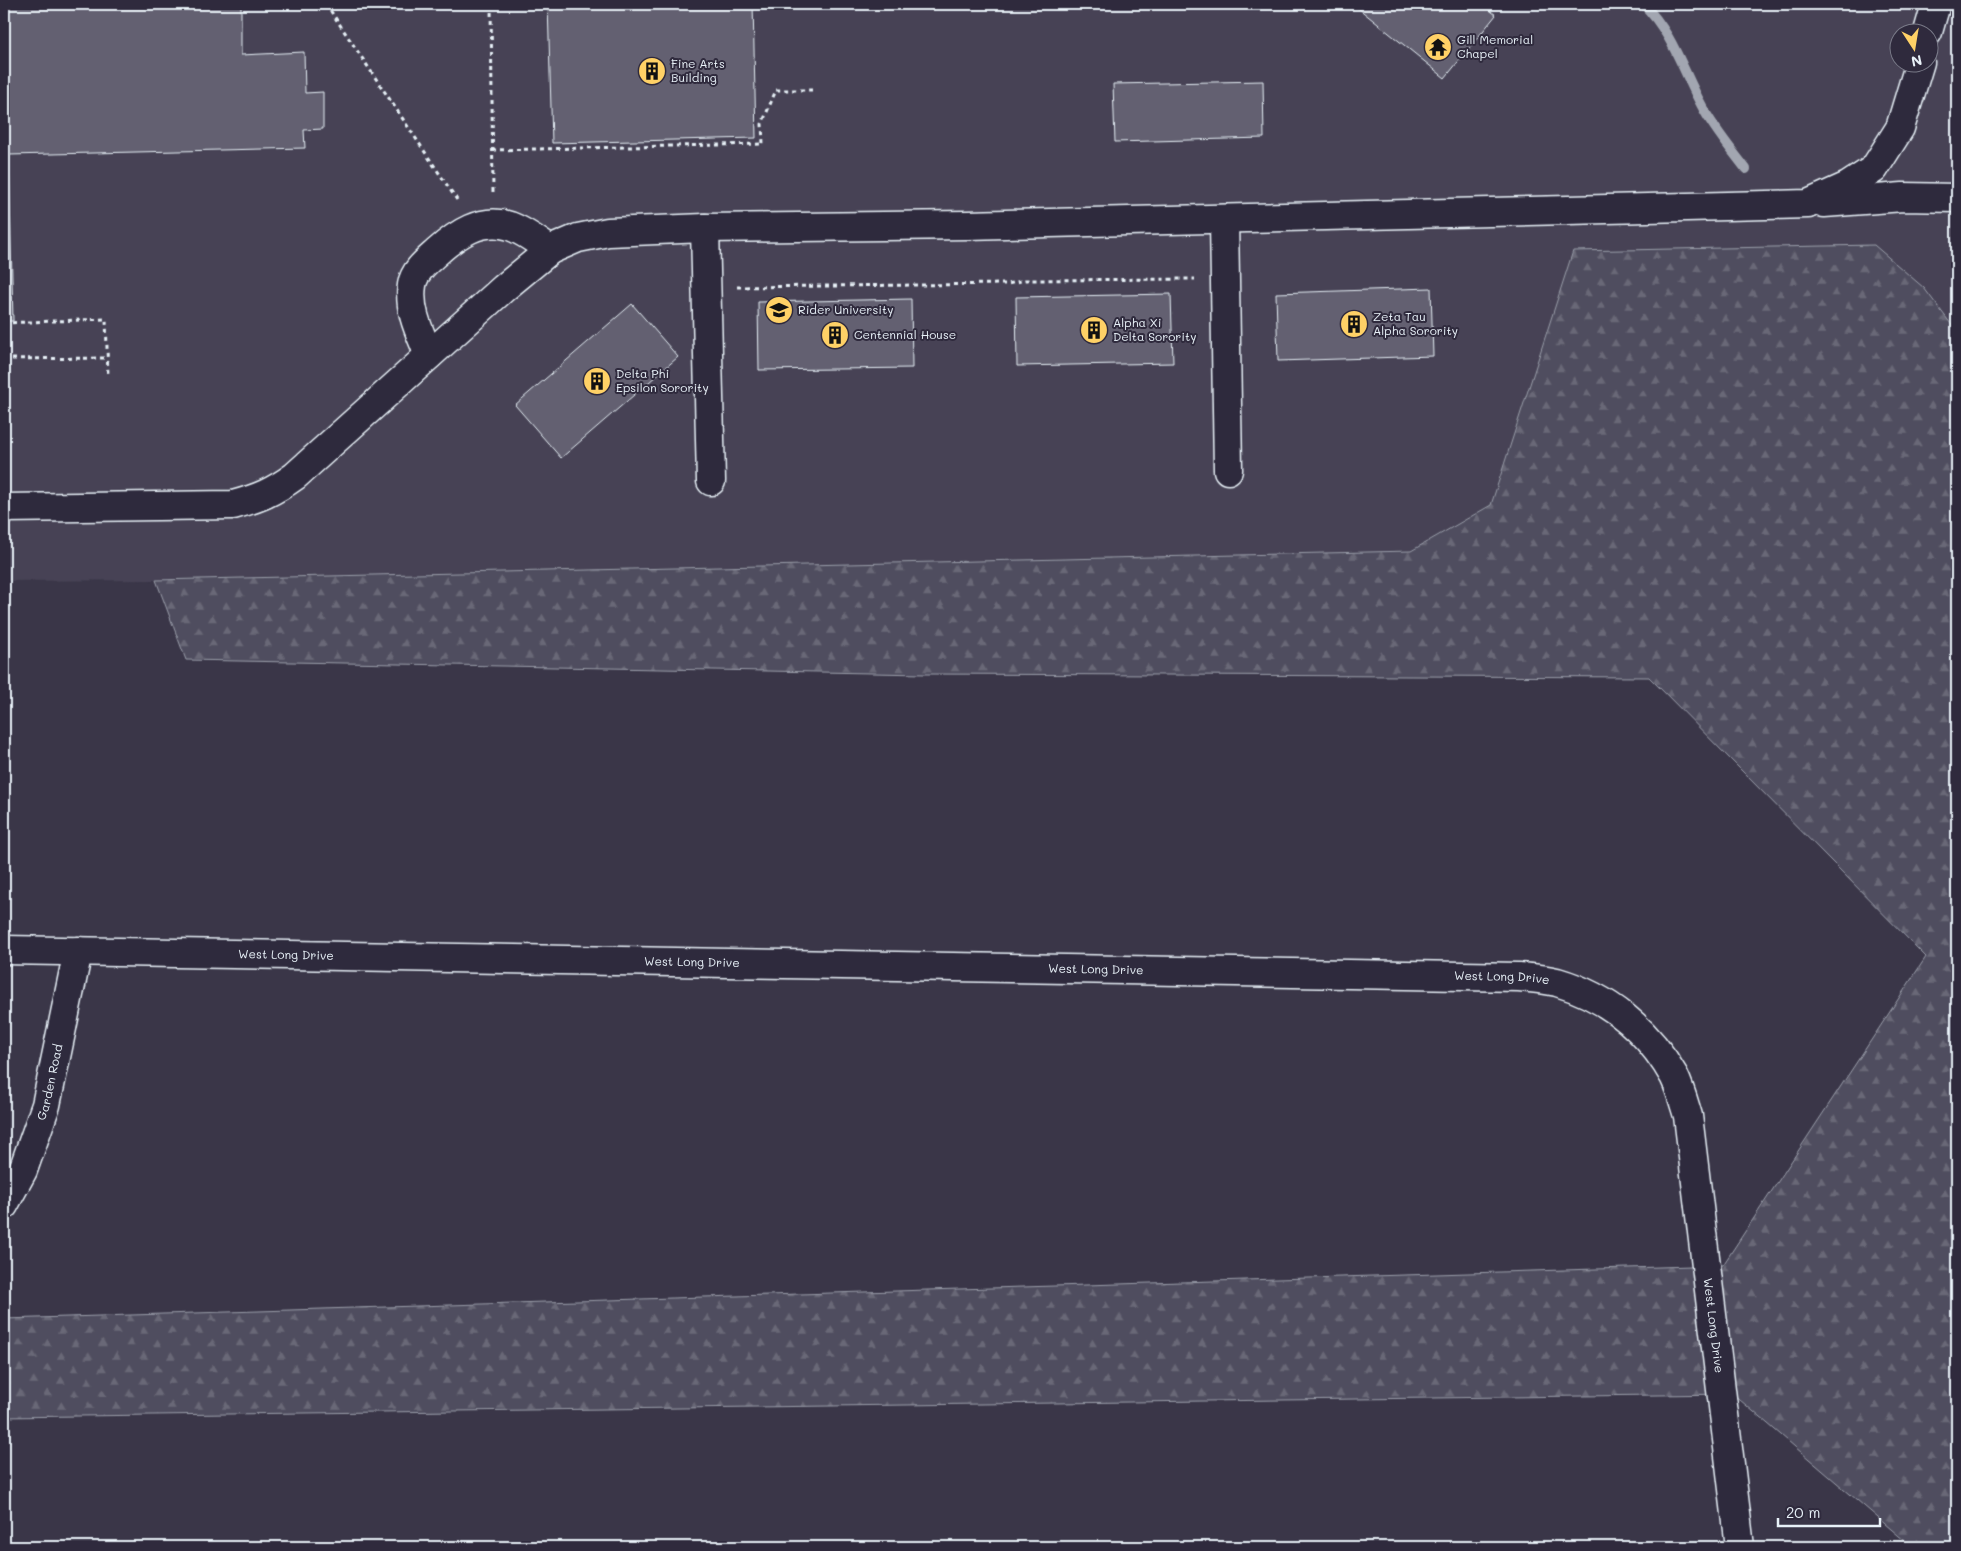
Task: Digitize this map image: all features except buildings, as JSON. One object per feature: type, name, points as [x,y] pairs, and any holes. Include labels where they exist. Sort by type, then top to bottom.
[{"type":"street","points":[[1931,22],[1936,4]]},
{"type":"street","points":[[1808,204],[1848,186],[1874,169],[1900,128],[1917,72]]},
{"type":"street","points":[[4,508],[232,505],[256,499],[276,490],[296,476],[429,355],[550,250],[578,238],[608,232],[705,228],[977,225],[1224,219],[1808,204],[1903,197],[1957,198]]},
{"type":"street","points":[[1224,219],[1228,470]]},
{"type":"street","points":[[429,355],[415,321],[411,301],[412,283],[421,266],[454,236],[472,227],[509,226],[524,233],[550,250]]},
{"type":"street","points":[[705,228],[711,481]]},
{"type":"street","name":"West Long Drive","points":[[4,950],[1519,977],[1556,982],[1594,996],[1626,1017],[1653,1043],[1675,1078],[1688,1116],[1740,1547]]},
{"type":"street","name":"Garden Road","points":[[4,1206],[23,1170],[46,1105],[78,951]]},
{"type":"path","points":[[326,4],[461,207]]},
{"type":"path","points":[[491,4],[493,225]]},
{"type":"path","points":[[492,150],[763,144],[762,124],[776,90],[812,90]]},
{"type":"path","points":[[706,288],[1008,284],[1025,280],[1225,279]]},
{"type":"path","points":[[4,324],[106,319],[108,376]]},
{"type":"path","points":[[4,359],[108,358]]},
{"type":"shaded area","name":"Rider University","points":[[4,4],[1957,4],[1957,332],[1924,288],[1573,251],[1491,505],[1411,551],[156,580],[4,581]]},
{"type":"green space","points":[[1874,245],[1924,288],[1957,332],[1957,1547],[1912,1547],[1733,1394],[4,1417],[4,1319],[1723,1265],[1926,957],[1649,677],[924,674],[186,660],[156,580],[1411,551],[1491,505],[1573,251]]},
{"type":"waterway","points":[[1643,4],[1662,27],[1669,39],[1706,114],[1746,169]]},
{"type":"place","name":"Gill Memorial Chapel","points":[[1438,47]]},
{"type":"place","name":"Fine Arts Building","points":[[652,71]]},
{"type":"place","name":"Rider University","points":[[779,310]]},
{"type":"place","name":"Zeta Tau Alpha Sorority","points":[[1354,324]]},
{"type":"place","name":"Alpha Xi Delta Sorority","points":[[1094,330]]},
{"type":"place","name":"Centennial House","points":[[835,335]]},
{"type":"place","name":"Delta Phi Epsilon Sorority","points":[[597,381]]}]
